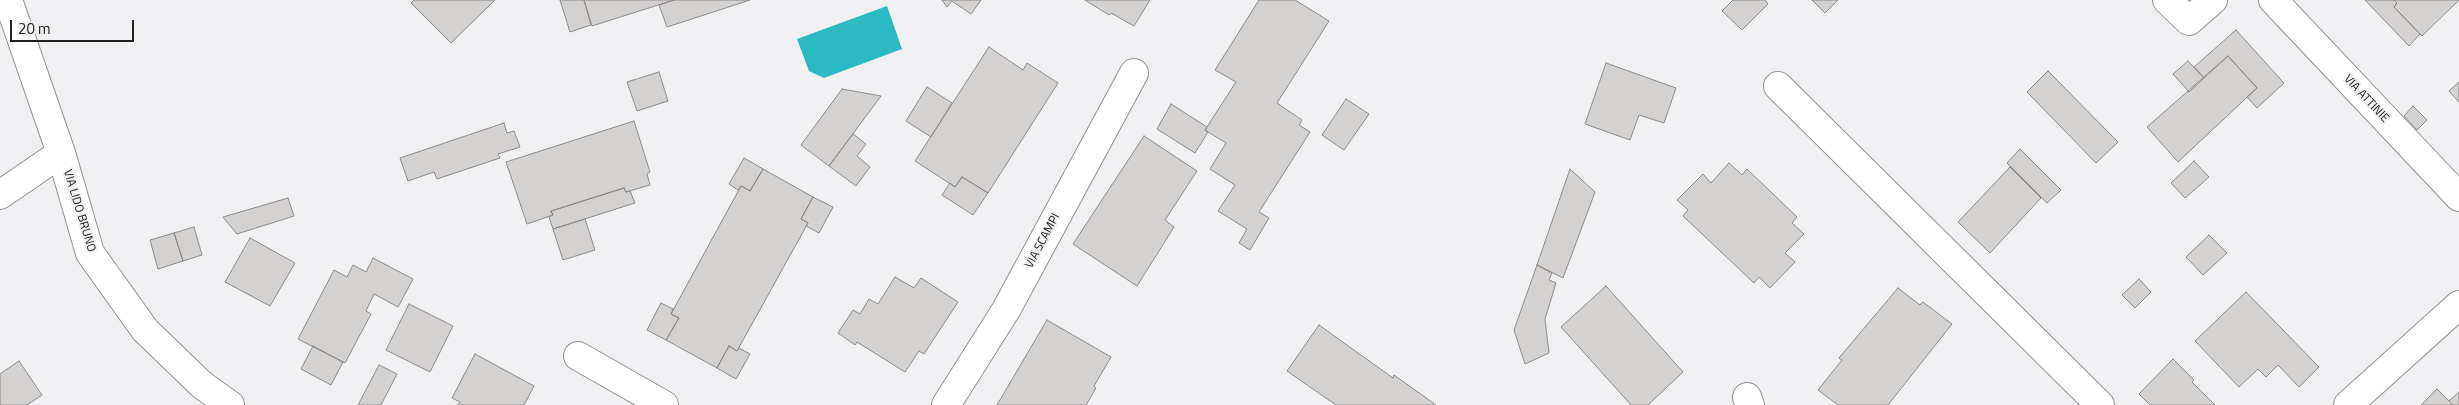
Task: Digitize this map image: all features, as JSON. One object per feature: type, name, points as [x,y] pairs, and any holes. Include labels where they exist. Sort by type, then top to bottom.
[{"type":"street","name":"VIA LIDO BRUNO","points":[[8,0],[61,153],[90,253],[145,330],[202,385],[230,405]]},
{"type":"street","points":[[2167,0],[2189,21],[2213,0]]},
{"type":"street","name":"VIA ATTINIE","points":[[2273,0],[2459,197]]},
{"type":"street","name":"VIA SCAMPI","points":[[946,405],[1006,310],[1134,73]]},
{"type":"street","points":[[1778,86],[2100,405]]},
{"type":"street","points":[[0,195],[61,153]]},
{"type":"street","points":[[2348,405],[2459,305]]},
{"type":"street","points":[[578,356],[664,405]]},
{"type":"water","points":[[887,6],[902,49],[824,78],[809,71],[797,39]]},
{"type":"building","points":[[414,0],[495,0],[451,43],[411,3]]},
{"type":"building","points":[[560,0],[584,0],[591,25],[570,32]]},
{"type":"building","points":[[584,0],[674,0],[592,26]]},
{"type":"building","points":[[674,0],[750,0],[667,27],[659,5]]},
{"type":"building","points":[[942,0],[981,0],[971,14],[952,1],[947,7]]},
{"type":"building","points":[[1085,0],[1150,0],[1134,26],[1111,13],[1109,15]]},
{"type":"building","points":[[1259,0],[1295,0],[1329,21],[1277,103],[1302,120],[1299,125],[1310,132],[1259,212],[1269,218],[1250,250],[1239,243],[1247,229],[1218,211],[1235,185],[1210,169],[1226,143],[1205,130],[1236,82],[1215,70]]},
{"type":"building","points":[[1733,0],[1765,0],[1768,4],[1742,30],[1722,11]]},
{"type":"building","points":[[1812,0],[1838,0],[1825,13]]},
{"type":"building","points":[[2365,0],[2394,0],[2397,3],[2394,7],[2420,34],[2409,46]]},
{"type":"building","points":[[2394,0],[2459,0],[2422,36],[2394,7],[2397,3]]},
{"type":"building","points":[[2236,30],[2284,83],[2257,108],[2247,97],[2257,88],[2228,56],[2204,78],[2194,67]]},
{"type":"building","points":[[989,47],[1023,70],[1027,63],[1058,83],[988,193],[962,177],[955,187],[915,161]]},
{"type":"building","points":[[2228,56],[2257,88],[2178,162],[2147,127]]},
{"type":"building","points":[[2188,61],[2204,78],[2189,92],[2173,74]]},
{"type":"building","points":[[1606,63],[1676,88],[1664,123],[1639,115],[1630,140],[1585,124]]},
{"type":"building","points":[[2048,71],[2118,142],[2096,163],[2027,92]]},
{"type":"building","points":[[659,72],[668,101],[637,111],[627,82]]},
{"type":"building","points":[[2459,82],[2459,102],[2449,91]]},
{"type":"building","points":[[927,87],[952,103],[931,137],[906,121]]},
{"type":"building","points":[[842,89],[881,96],[829,166],[801,145]]},
{"type":"building","points":[[1346,99],[1369,114],[1344,150],[1322,135]]},
{"type":"building","points":[[1171,104],[1207,127],[1205,130],[1208,132],[1195,153],[1157,129]]},
{"type":"building","points":[[2413,106],[2427,120],[2417,130],[2404,116]]},
{"type":"building","points":[[634,121],[650,172],[647,174],[650,185],[626,192],[624,188],[551,211],[553,215],[527,224],[506,162]]},
{"type":"building","points":[[504,123],[507,133],[514,131],[520,147],[498,154],[500,158],[437,179],[434,172],[408,181],[400,158]]},
{"type":"building","points":[[853,134],[866,144],[857,156],[870,167],[856,186],[829,166]]},
{"type":"building","points":[[1144,136],[1197,171],[1165,220],[1174,227],[1137,286],[1073,244]]},
{"type":"building","points":[[2020,149],[2061,190],[2047,203],[2007,163]]},
{"type":"building","points":[[744,158],[763,169],[750,191],[741,186],[738,190],[729,184]]},
{"type":"building","points":[[2194,161],[2209,177],[2185,198],[2171,183]]},
{"type":"building","points":[[1729,163],[1742,175],[1747,169],[1797,217],[1792,223],[1804,234],[1785,253],[1795,262],[1770,288],[1759,277],[1754,283],[1683,216],[1688,210],[1677,200],[1703,174],[1711,183]]},
{"type":"building","points":[[2010,167],[2041,198],[1990,253],[1958,222]]},
{"type":"building","points":[[763,169],[813,197],[801,219],[808,223],[737,351],[729,346],[717,368],[666,340],[679,318],[671,314],[741,186],[750,191]]},
{"type":"building","points":[[1570,169],[1595,192],[1563,278],[1537,265]]},
{"type":"building","points":[[962,177],[988,193],[973,215],[942,195],[950,183],[955,187]]},
{"type":"building","points":[[624,188],[626,192],[630,191],[635,203],[553,229],[549,217],[553,215],[551,211]]},
{"type":"building","points":[[813,197],[833,207],[819,233],[806,226],[808,223],[801,219]]},
{"type":"building","points":[[288,198],[294,216],[237,234],[223,217]]},
{"type":"building","points":[[585,219],[595,250],[563,260],[553,229]]},
{"type":"building","points":[[194,227],[202,255],[183,261],[174,233]]},
{"type":"building","points":[[174,233],[183,261],[158,269],[150,240]]},
{"type":"building","points":[[2209,235],[2227,253],[2203,275],[2186,257]]},
{"type":"building","points":[[250,238],[295,263],[270,306],[225,282]]},
{"type":"building","points":[[373,258],[413,279],[398,307],[374,294],[366,311],[371,314],[345,363],[298,339],[334,270],[347,277],[353,265],[366,272]]},
{"type":"building","points":[[1537,265],[1552,273],[1549,280],[1556,283],[1545,319],[1549,353],[1525,364],[1514,330]]},
{"type":"building","points":[[895,277],[914,288],[921,278],[958,302],[924,354],[919,351],[905,372],[857,342],[855,345],[838,333],[853,310],[860,314],[869,299],[878,304]]},
{"type":"building","points":[[2139,279],[2151,292],[2135,308],[2122,295]]},
{"type":"building","points":[[1606,286],[1683,372],[1648,405],[1631,405],[1561,327]]},
{"type":"building","points":[[1898,288],[1920,305],[1923,302],[1952,324],[1888,405],[1838,405],[1818,390],[1842,360],[1839,358]]},
{"type":"building","points":[[2246,292],[2319,367],[2299,387],[2278,365],[2266,377],[2258,369],[2239,387],[2195,341]]},
{"type":"building","points":[[661,303],[673,309],[671,314],[679,318],[666,340],[647,330]]},
{"type":"building","points":[[409,304],[453,326],[430,372],[386,350]]},
{"type":"building","points":[[1047,320],[1111,357],[1094,386],[1096,388],[1086,405],[997,405]]},
{"type":"building","points":[[1319,325],[1393,378],[1394,375],[1436,405],[1336,405],[1287,371]]},
{"type":"building","points":[[313,346],[343,362],[331,385],[301,369]]},
{"type":"building","points":[[729,346],[737,351],[739,348],[750,354],[736,379],[717,368]]},
{"type":"building","points":[[475,354],[534,386],[524,405],[458,405],[460,402],[452,398]]},
{"type":"building","points":[[2173,359],[2215,405],[2150,405],[2139,394]]},
{"type":"building","points":[[19,361],[42,395],[27,405],[0,405],[0,374]]},
{"type":"building","points":[[379,365],[397,374],[381,405],[358,405]]},
{"type":"building","points":[[2437,389],[2453,405],[2421,405]]},
{"type":"building","points":[[2459,392],[2459,405],[2453,405],[2449,401]]}]
